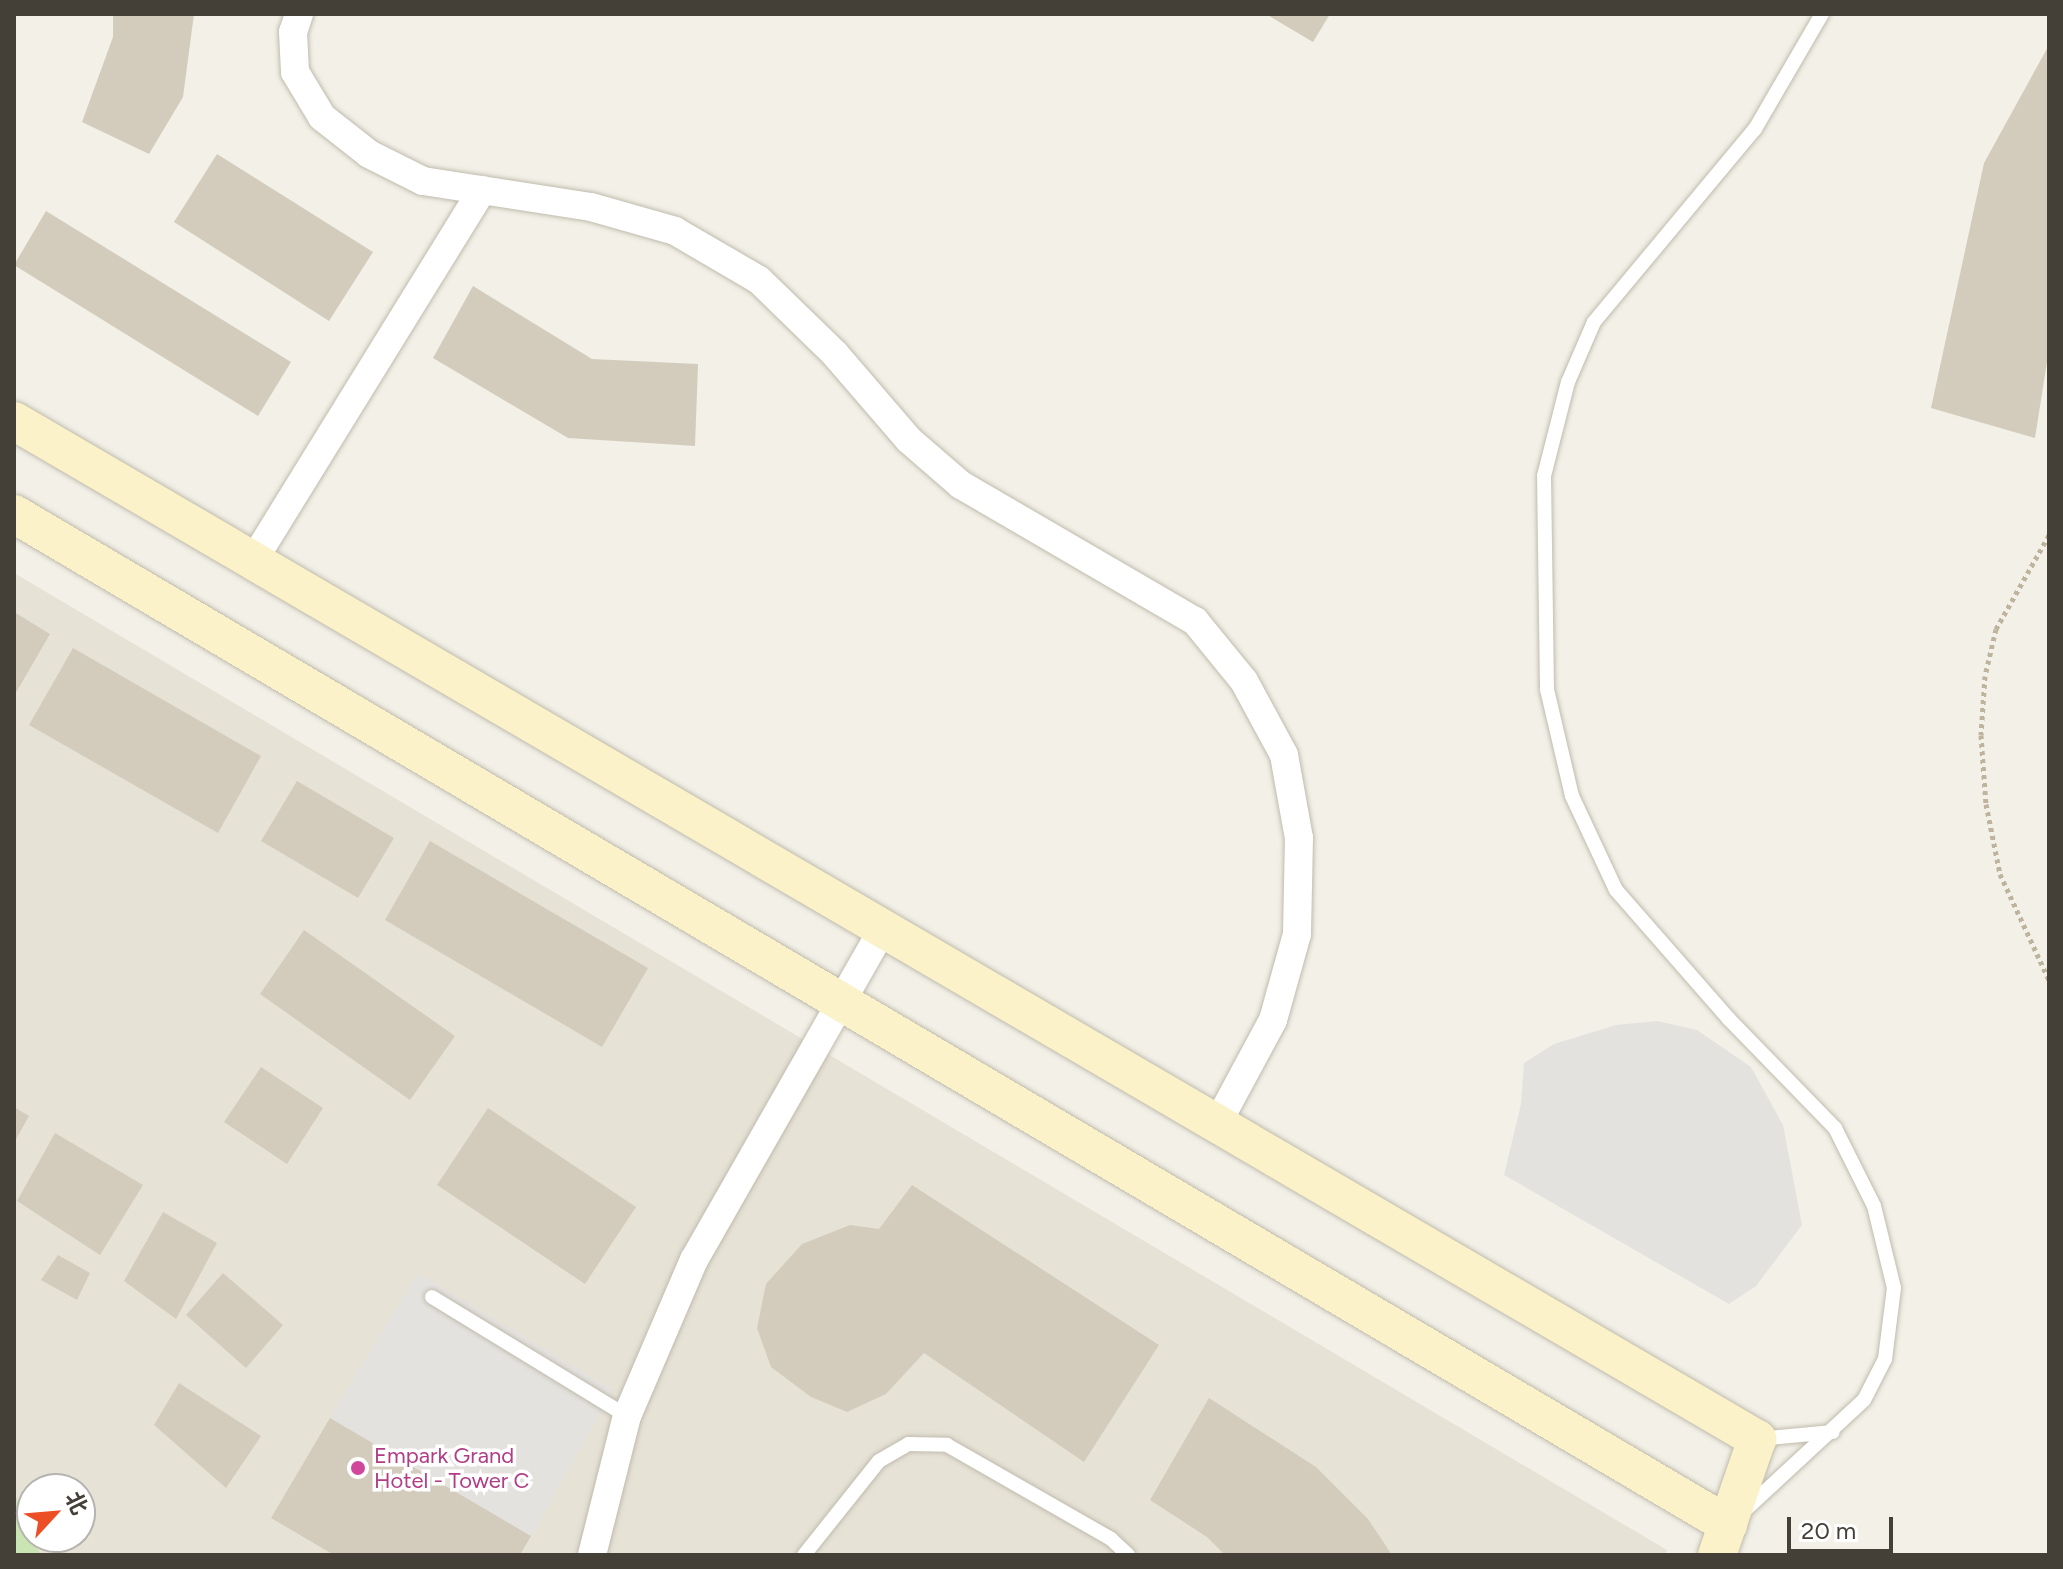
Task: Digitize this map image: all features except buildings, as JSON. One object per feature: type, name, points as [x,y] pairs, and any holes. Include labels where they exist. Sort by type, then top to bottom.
[{"type":"street","points":[[299,14],[293,32],[295,72],[322,117],[369,154],[423,181],[591,207],[675,231],[759,280],[835,354],[909,440],[961,485],[1195,621],[1244,681],[1284,755],[1299,838],[1297,934],[1273,1020],[1217,1124]]},
{"type":"street","points":[[253,561],[482,190]]},
{"type":"street","points":[[14,421],[1757,1439],[1723,1540],[841,999],[14,514]]},
{"type":"street","points":[[592,1555],[627,1416],[694,1260],[883,929]]},
{"type":"lane","points":[[1723,1540],[1864,1400],[1885,1359],[1894,1288],[1874,1206],[1835,1128],[1729,1019],[1616,890],[1572,796],[1547,689],[1544,476],[1563,396],[1584,342],[1613,294],[1755,129],[1822,14]]},
{"type":"lane","points":[[432,1297],[627,1416]]},
{"type":"lane","points":[[1757,1439],[1833,1432]]},
{"type":"lane","points":[[804,1555],[879,1461],[908,1444],[947,1445],[1111,1539],[1128,1555]]},
{"type":"path","points":[[2049,535],[1996,629],[1985,676],[1981,735],[1986,804],[2000,874],[2049,980]]},
{"type":"shaded area","points":[[14,573],[1667,1550],[1665,1555],[14,1555]]},
{"type":"shaded area","points":[[1657,1021],[1697,1030],[1751,1067],[1783,1125],[1802,1225],[1756,1286],[1729,1304],[1504,1175],[1521,1104],[1524,1063],[1554,1044],[1616,1025]]},
{"type":"shaded area","points":[[418,1273],[613,1390],[531,1536],[330,1418]]},
{"type":"green space","points":[[14,1492],[16,1553],[41,1555],[14,1555]]},
{"type":"place","name":"Empark Grand Hotel - Tower C","points":[[358,1468]]}]
